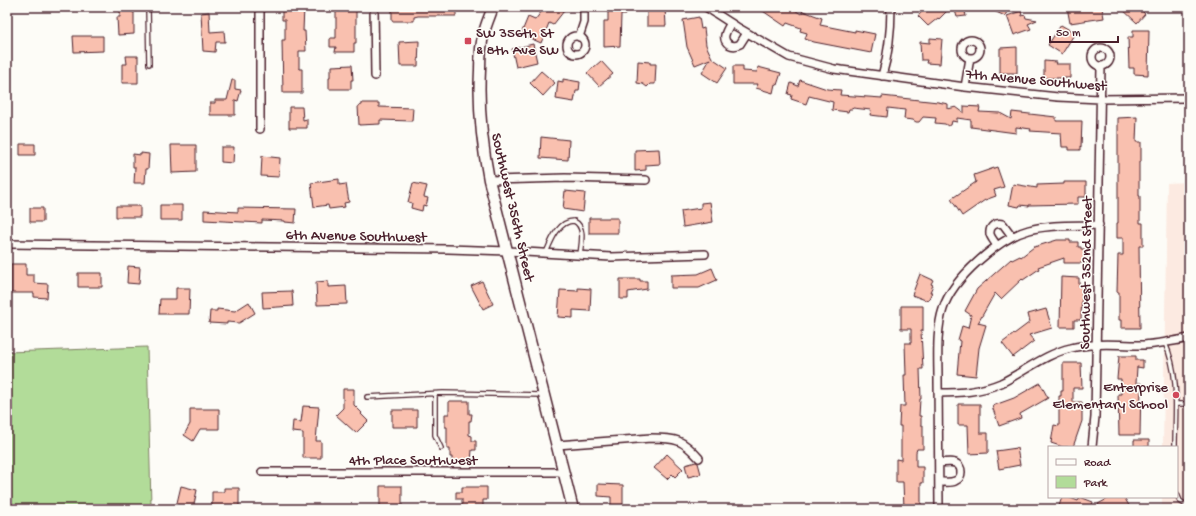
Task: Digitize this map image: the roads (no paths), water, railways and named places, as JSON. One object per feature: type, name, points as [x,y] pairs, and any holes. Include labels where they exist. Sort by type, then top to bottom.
[{"type":"main road","name":"Southwest 356th Street","points":[[493,7],[483,34],[481,51],[479,89],[481,130],[489,180],[557,444],[572,509]]},
{"type":"street","points":[[260,7],[260,129]]},
{"type":"street","points":[[374,7],[374,76]]},
{"type":"street","points":[[579,37],[584,22],[584,7]]},
{"type":"street","name":"7th Avenue Southwest","points":[[706,7],[789,57],[834,69],[1027,94],[1100,99],[1189,98]]},
{"type":"street","points":[[882,76],[890,38],[891,7]]},
{"type":"street","points":[[731,23],[725,34],[726,41],[731,45],[734,46],[740,44],[747,33]]},
{"type":"street","points":[[965,87],[970,58]]},
{"type":"street","name":"Southwest 352nd Street","points":[[1092,446],[1095,417],[1101,66]]},
{"type":"street","points":[[489,180],[565,178],[646,180]]},
{"type":"street","points":[[998,246],[990,235],[993,225],[996,223],[1003,224],[1012,236]]},
{"type":"street","points":[[939,509],[939,338],[942,310],[953,288],[979,261],[1012,236],[1042,227],[1099,226]]},
{"type":"street","name":"6th Avenue Southwest","points":[[7,244],[378,248],[508,251],[611,257],[705,254]]},
{"type":"street","points":[[938,392],[971,392],[990,387],[1041,360],[1078,346],[1164,343],[1189,338]]},
{"type":"street","points":[[557,444],[666,438],[685,444],[699,458]]},
{"type":"street","points":[[939,463],[955,463],[961,470],[960,477],[955,482],[939,482]]},
{"type":"street","name":"4th Place Southwest","points":[[262,472],[564,472]]},
{"type":"lane","points":[[148,7],[149,64]]},
{"type":"lane","points":[[546,253],[557,230],[567,222],[574,221],[580,226],[582,231],[580,255]]},
{"type":"lane","points":[[1164,343],[1174,369],[1176,404],[1175,446]]},
{"type":"lane","points":[[435,394],[435,435],[441,448]]},
{"type":"lane","points":[[367,397],[435,394],[544,395]]},
{"type":"lane","points":[[1176,404],[1189,404]]},
{"type":"lane","points":[[1178,497],[1180,502],[1189,507]]},
{"type":"place","name":"SW 356th St & 8th Ave SW","points":[[468,41]]},
{"type":"place","name":"Enterprise Elementary School","points":[[1176,395]]}]
